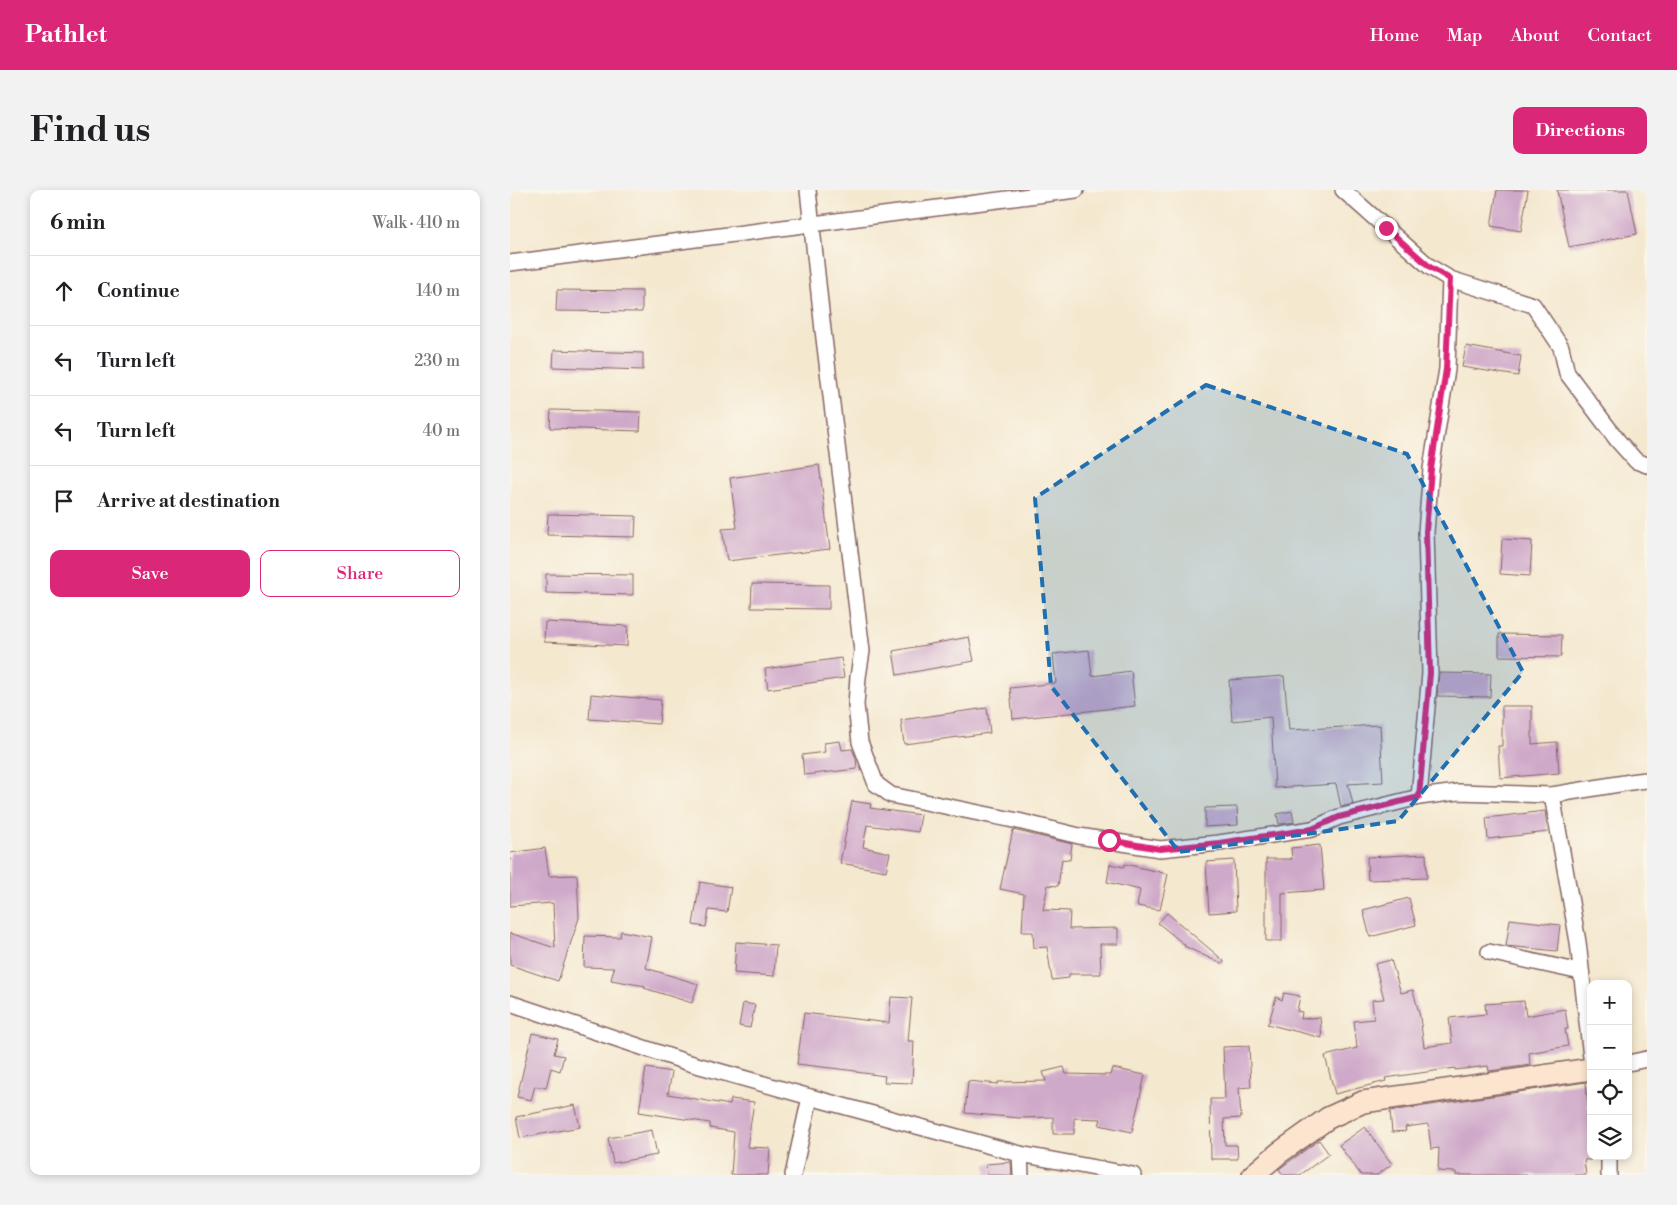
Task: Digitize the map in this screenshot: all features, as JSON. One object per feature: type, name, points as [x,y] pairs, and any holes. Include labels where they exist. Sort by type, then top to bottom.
[{"type":"street","points":[[808,190],[828,377],[862,651],[856,705],[860,742],[876,784],[891,795],[1018,821],[1079,836],[1160,849],[1219,843],[1312,829],[1339,817],[1419,797],[1458,792],[1552,795],[1647,780]]},
{"type":"street","points":[[510,264],[1076,190]]},
{"type":"street","points":[[1343,190],[1430,267],[1450,279],[1534,305],[1561,347],[1567,373],[1636,461],[1647,465]]},
{"type":"street","points":[[1419,797],[1430,673],[1426,532],[1431,469],[1446,369],[1450,279]]},
{"type":"street","points":[[1552,795],[1578,942],[1587,1025]]},
{"type":"street","points":[[1489,952],[1581,972]]},
{"type":"street","points":[[510,1004],[686,1062],[810,1097],[1020,1154],[1133,1175]]},
{"type":"street","points":[[1632,1061],[1647,1059]]},
{"type":"street","points":[[1254,1175],[1279,1153],[1328,1118],[1363,1102],[1587,1070]]},
{"type":"street","points":[[793,1175],[810,1097]]},
{"type":"street","points":[[1020,1154],[1021,1175]]},
{"type":"street","points":[[1609,1160],[1609,1175]]},
{"type":"highlighted area","points":[[1206,385],[1407,454],[1523,672],[1398,821],[1179,852],[1051,686],[1035,498]]},
{"type":"building","points":[[1497,190],[1528,190],[1521,231],[1491,226]]},
{"type":"building","points":[[1557,190],[1628,190],[1637,234],[1569,247]]},
{"type":"building","points":[[557,290],[642,291],[642,312],[556,311]]},
{"type":"building","points":[[1466,346],[1521,356],[1518,376],[1462,367]]},
{"type":"building","points":[[554,350],[643,353],[643,370],[553,367]]},
{"type":"building","points":[[551,410],[641,412],[640,431],[550,428]]},
{"type":"building","points":[[819,465],[830,549],[727,561],[722,529],[737,528],[730,478]]},
{"type":"building","points":[[548,514],[636,516],[635,537],[547,535]]},
{"type":"building","points":[[1502,539],[1532,541],[1530,576],[1500,574]]},
{"type":"building","points":[[546,574],[633,575],[633,595],[546,593]]},
{"type":"building","points":[[752,584],[829,585],[829,609],[751,608]]},
{"type":"building","points":[[545,622],[628,626],[627,646],[544,642]]},
{"type":"building","points":[[1499,634],[1562,635],[1561,657],[1499,656]]},
{"type":"building","points":[[969,637],[974,661],[897,675],[893,651]]},
{"type":"building","points":[[1089,650],[1092,676],[1131,671],[1135,706],[1013,719],[1010,688],[1056,683],[1053,654]]},
{"type":"building","points":[[841,658],[844,678],[768,689],[765,669]]},
{"type":"building","points":[[1439,673],[1491,674],[1490,697],[1437,696]]},
{"type":"building","points":[[1284,676],[1289,730],[1380,725],[1383,782],[1348,784],[1353,804],[1341,807],[1336,784],[1275,788],[1271,717],[1232,721],[1229,680]]},
{"type":"building","points":[[591,694],[661,700],[659,724],[589,719]]},
{"type":"building","points":[[1502,706],[1532,706],[1532,744],[1557,742],[1559,773],[1500,778],[1498,746],[1502,746]]},
{"type":"building","points":[[987,708],[990,733],[904,744],[901,720]]},
{"type":"building","points":[[840,741],[842,750],[852,749],[856,758],[857,769],[804,775],[802,755],[825,752],[824,743]]},
{"type":"building","points":[[852,801],[871,804],[870,808],[921,815],[918,832],[867,825],[863,847],[890,853],[886,871],[840,863]]},
{"type":"building","points":[[1237,807],[1238,825],[1205,827],[1205,808]]},
{"type":"building","points":[[1292,811],[1294,822],[1279,824],[1277,814]]},
{"type":"building","points":[[1545,811],[1548,832],[1488,839],[1486,818]]},
{"type":"building","points":[[1013,830],[1072,844],[1070,860],[1062,859],[1058,886],[1048,885],[1043,910],[1070,911],[1069,929],[1118,928],[1118,944],[1100,944],[1101,974],[1069,974],[1069,978],[1052,980],[1047,947],[1034,948],[1033,932],[1022,932],[1024,894],[1000,889]]},
{"type":"building","points":[[1320,845],[1324,890],[1282,893],[1282,941],[1266,941],[1266,859],[1292,859],[1291,848]]},
{"type":"building","points":[[545,848],[549,876],[577,875],[579,918],[558,981],[510,965],[510,933],[555,948],[553,903],[510,906],[510,853]]},
{"type":"building","points":[[1426,854],[1427,878],[1368,880],[1367,857]]},
{"type":"building","points":[[1234,860],[1236,911],[1209,913],[1206,862]]},
{"type":"building","points":[[1110,864],[1124,867],[1125,864],[1168,874],[1160,910],[1137,906],[1140,890],[1107,882]]},
{"type":"building","points":[[700,882],[731,887],[727,912],[709,910],[706,927],[693,925]]},
{"type":"building","points":[[1409,898],[1416,925],[1370,937],[1363,910]]},
{"type":"building","points":[[1167,913],[1224,961],[1222,964],[1184,946],[1158,923]]},
{"type":"building","points":[[1510,919],[1560,925],[1557,951],[1506,946]]},
{"type":"building","points":[[621,931],[652,937],[646,968],[698,984],[692,1003],[644,988],[645,986],[611,980],[614,968],[584,967],[585,936],[620,937]]},
{"type":"building","points":[[736,942],[776,945],[774,976],[734,973]]},
{"type":"building","points":[[1391,960],[1401,993],[1413,990],[1420,1017],[1424,1047],[1452,1043],[1449,1018],[1486,1014],[1485,1004],[1524,1001],[1526,1016],[1565,1009],[1568,1029],[1565,1029],[1568,1046],[1529,1053],[1530,1065],[1489,1071],[1488,1066],[1455,1070],[1455,1068],[1385,1078],[1386,1081],[1335,1094],[1325,1056],[1357,1048],[1354,1021],[1374,1019],[1372,1000],[1384,999],[1375,964]]},
{"type":"building","points":[[1284,993],[1300,996],[1297,1011],[1302,1012],[1301,1019],[1320,1017],[1322,1038],[1267,1024],[1276,997],[1282,1000]]},
{"type":"building","points":[[891,997],[912,998],[908,1041],[914,1041],[912,1083],[884,1082],[885,1076],[797,1064],[804,1013],[889,1023]]},
{"type":"building","points":[[743,1003],[755,1005],[750,1028],[739,1026]]},
{"type":"building","points":[[532,1033],[558,1039],[554,1054],[564,1056],[560,1071],[551,1068],[546,1088],[535,1086],[531,1100],[517,1097]]},
{"type":"building","points":[[1249,1046],[1251,1087],[1239,1088],[1241,1118],[1224,1119],[1225,1145],[1237,1145],[1238,1159],[1211,1159],[1210,1099],[1225,1099],[1223,1047]]},
{"type":"building","points":[[1064,1067],[1066,1074],[1110,1075],[1112,1068],[1145,1075],[1132,1132],[1099,1125],[1101,1119],[1074,1118],[1074,1134],[1053,1134],[1053,1117],[1020,1118],[965,1113],[968,1081],[998,1084],[998,1082],[1046,1081],[1043,1072]]},
{"type":"building","points":[[646,1068],[672,1072],[668,1094],[730,1105],[731,1099],[754,1102],[747,1147],[770,1148],[768,1175],[731,1175],[734,1132],[710,1128],[710,1123],[639,1112]]},
{"type":"building","points":[[1586,1082],[1587,1160],[1584,1160],[1586,1175],[1456,1175],[1456,1172],[1438,1171],[1439,1148],[1431,1149],[1428,1124],[1405,1127],[1406,1131],[1392,1132],[1390,1111]]},
{"type":"building","points":[[575,1105],[580,1127],[520,1138],[516,1117]]},
{"type":"building","points":[[1365,1127],[1392,1164],[1377,1175],[1361,1175],[1339,1145]]},
{"type":"building","points":[[652,1130],[657,1155],[613,1163],[608,1138]]},
{"type":"building","points":[[1319,1140],[1329,1154],[1300,1175],[1283,1175],[1279,1169]]},
{"type":"building","points":[[1011,1162],[1012,1175],[987,1175],[986,1164]]},
{"type":"route","points":[[1109,840],[1160,849],[1219,843],[1312,829],[1339,817],[1419,797],[1430,673],[1426,532],[1431,469],[1446,369],[1450,279],[1430,267],[1386,228]]}]
